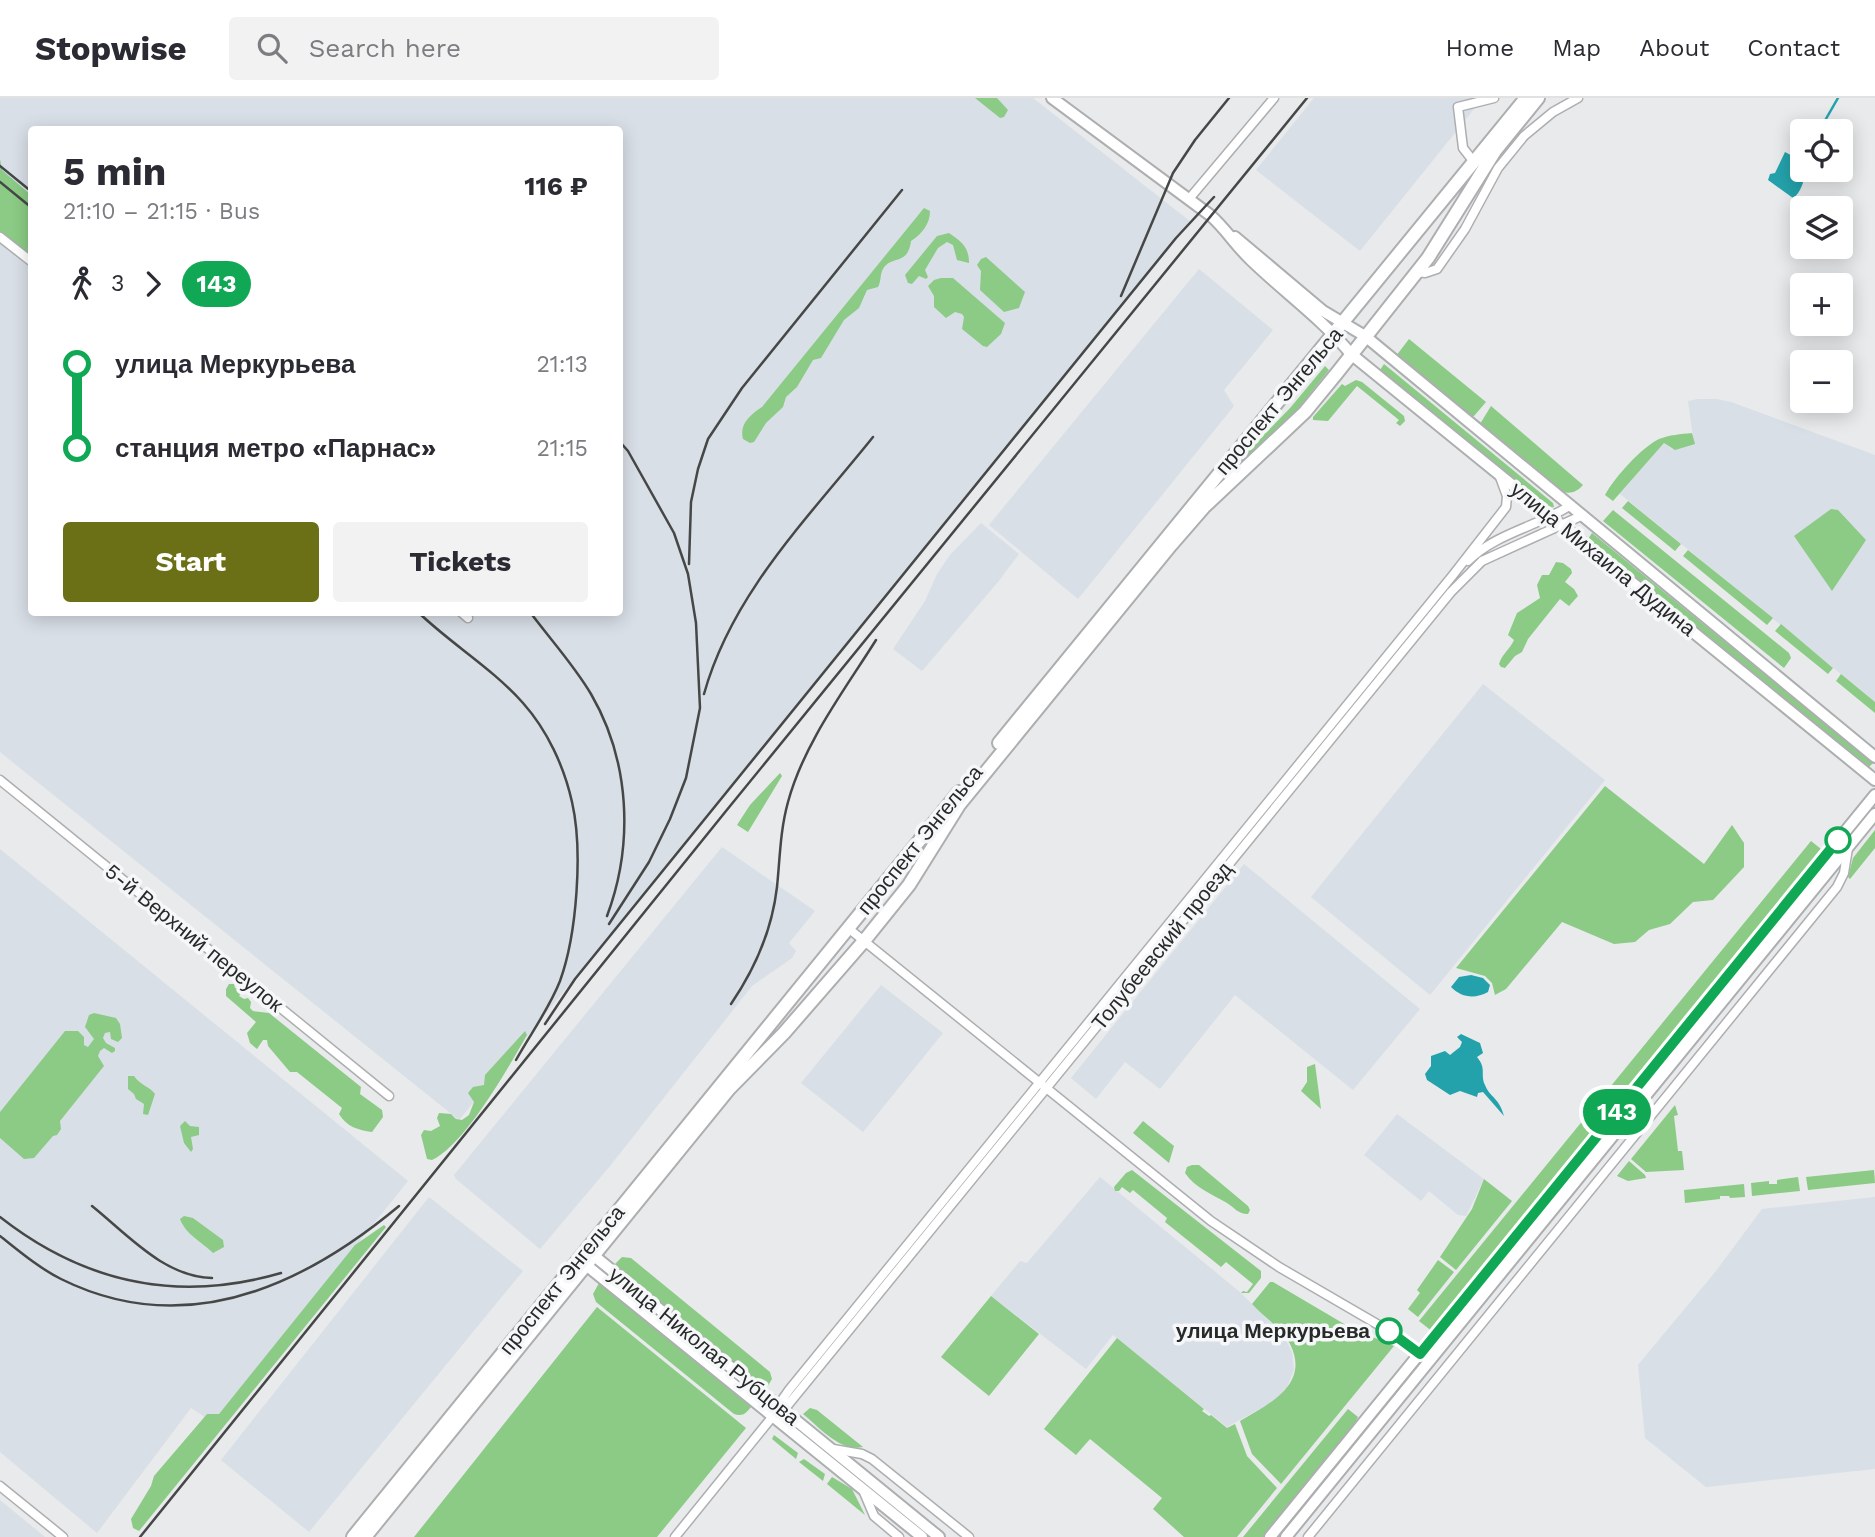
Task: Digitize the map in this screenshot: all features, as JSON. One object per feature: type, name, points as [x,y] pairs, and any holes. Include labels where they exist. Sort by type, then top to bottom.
[{"type":"main road","points":[[1491,148],[1526,98]]},
{"type":"main road","points":[[1491,148],[1538,98]]},
{"type":"main road","name":"проспект Энгельса","points":[[365,1537],[848,928],[1474,162],[1491,148]]},
{"type":"main road","name":"проспект Энгельса","points":[[353,1537],[729,1089],[784,1033],[864,941],[909,885],[959,805],[1164,554],[1204,507],[1305,412],[1417,272],[1491,148]]},
{"type":"street","points":[[1052,98],[1243,242],[1323,311],[1339,330]]},
{"type":"street","points":[[1189,199],[1274,98]]},
{"type":"street","points":[[1474,162],[1463,148],[1458,107],[1494,98]]},
{"type":"street","points":[[1417,272],[1425,273],[1437,269],[1465,229],[1493,177],[1524,136],[1544,119],[1578,98]]},
{"type":"street","points":[[0,237],[28,259]]},
{"type":"street","name":"улица Михаила Дудина","points":[[1339,330],[1365,336],[1875,757]]},
{"type":"street","name":"улица Михаила Дудина","points":[[1339,330],[1352,354],[1875,780]]},
{"type":"street","name":"Толубеевский проезд","points":[[675,1537],[1043,1085],[1506,507],[1507,496],[1499,473]]},
{"type":"street","name":"Толубеевский проезд","points":[[1453,575],[1488,545],[1552,517],[1571,505]]},
{"type":"street","name":"Толубеевский проезд","points":[[1043,1085],[1468,572],[1493,555],[1583,514]]},
{"type":"street","name":"5-й Верхний переулок","points":[[0,780],[389,1096]]},
{"type":"street","points":[[1286,1537],[1424,1358],[1875,795]]},
{"type":"street","points":[[1270,1537],[1424,1358],[1875,814]]},
{"type":"street","points":[[1308,1537],[1837,887],[1844,873],[1849,844]]},
{"type":"street","points":[[848,928],[1212,1221],[1279,1267],[1388,1331],[1424,1358]]},
{"type":"street","name":"улица Николая Рубцова","points":[[587,1258],[939,1537]]},
{"type":"street","name":"улица Николая Рубцова","points":[[778,1411],[861,1488],[922,1537]]},
{"type":"street","points":[[830,1449],[862,1454],[872,1459],[969,1537]]},
{"type":"street","points":[[0,1486],[63,1537]]},
{"type":"street","points":[[861,1488],[874,1516],[899,1537]]},
{"type":"shaded area","points":[[0,98],[1033,98],[1191,222],[459,1120],[0,752]]},
{"type":"shaded area","points":[[1314,98],[1483,98],[1360,251],[1256,170]]},
{"type":"shaded area","points":[[1199,269],[1273,330],[1224,390],[1234,406],[1078,599],[989,525]]},
{"type":"shaded area","points":[[1698,399],[1731,402],[1875,455],[1875,702],[1619,493],[1664,443],[1672,449],[1694,444],[1688,401]]},
{"type":"shaded area","points":[[981,523],[1019,554],[922,671],[893,649],[925,601],[937,574],[950,555]]},
{"type":"shaded area","points":[[1483,684],[1605,780],[1430,995],[1311,897]]},
{"type":"shaded area","points":[[722,847],[815,911],[789,943],[796,951],[792,958],[752,986],[610,1166],[540,1249],[454,1175]]},
{"type":"shaded area","points":[[0,849],[408,1181],[214,1423],[191,1408],[97,1533],[0,1452]]},
{"type":"shaded area","points":[[1244,864],[1420,1009],[1353,1090],[1235,995],[1160,1089],[1125,1062],[1096,1099],[1071,1078]]},
{"type":"shaded area","points":[[881,985],[943,1033],[863,1132],[801,1083]]},
{"type":"shaded area","points":[[1397,1114],[1484,1179],[1466,1216],[1458,1215],[1429,1191],[1421,1201],[1364,1155]]},
{"type":"shaded area","points":[[1100,1177],[1241,1293],[1284,1336],[1292,1352],[1294,1370],[1287,1387],[1276,1400],[1227,1427],[1113,1335],[1086,1369],[991,1296],[1020,1261],[1027,1263]]},
{"type":"shaded area","points":[[429,1197],[523,1271],[309,1532],[221,1460]]},
{"type":"shaded area","points":[[1875,1197],[1875,1469],[1706,1487],[1645,1438],[1638,1365],[1716,1271],[1762,1209]]},
{"type":"shaded area","points":[[0,1500],[45,1537],[0,1537]]},
{"type":"green space","points":[[975,98],[997,98],[1008,110],[1004,117],[1000,118]]},
{"type":"green space","points":[[0,159],[2,170],[28,192],[28,256],[0,233]]},
{"type":"green space","points":[[924,208],[930,211],[929,220],[922,232],[911,241],[906,254],[886,265],[878,287],[867,290],[859,308],[844,320],[821,358],[813,360],[797,387],[786,397],[783,407],[766,423],[754,442],[743,439],[747,420],[762,407]]},
{"type":"green space","points":[[949,233],[964,245],[969,263],[957,260],[953,245],[947,242],[938,248],[925,270],[928,277],[926,279],[919,276],[912,284],[908,283],[905,275],[937,236]]},
{"type":"green space","points":[[986,257],[1025,292],[1019,308],[1004,312],[980,290],[981,271],[977,265]]},
{"type":"green space","points":[[941,278],[953,278],[1005,323],[1001,334],[987,347],[962,329],[962,314],[955,312],[946,318],[934,307],[934,296],[928,286]]},
{"type":"green space","points":[[1409,339],[1486,402],[1474,416],[1471,417],[1396,356]]},
{"type":"green space","points":[[1384,364],[1553,503],[1554,507],[1548,508],[1380,370]]},
{"type":"green space","points":[[1325,366],[1329,370],[1297,410],[1229,475],[1227,473],[1291,407]]},
{"type":"green space","points":[[1356,380],[1404,416],[1405,421],[1400,426],[1396,423],[1399,420],[1357,386],[1328,421],[1313,420],[1342,384],[1345,386]]},
{"type":"green space","points":[[1491,406],[1583,485],[1574,492],[1562,492],[1480,424]]},
{"type":"green space","points":[[1692,433],[1695,444],[1675,450],[1664,443],[1613,501],[1605,495],[1629,464],[1652,443],[1667,437]]},
{"type":"green space","points":[[1628,501],[1681,544],[1675,551],[1622,508]]},
{"type":"green space","points":[[1831,509],[1838,510],[1866,540],[1832,591],[1794,536]]},
{"type":"green space","points":[[1613,510],[1789,653],[1791,658],[1784,668],[1603,521]]},
{"type":"green space","points":[[1592,533],[1873,763],[1869,767],[1588,539]]},
{"type":"green space","points":[[1688,550],[1773,618],[1767,625],[1683,556]]},
{"type":"green space","points":[[1556,562],[1571,569],[1572,573],[1565,582],[1578,596],[1569,606],[1560,599],[1528,639],[1522,652],[1505,668],[1501,667],[1500,660],[1514,640],[1508,635],[1517,613],[1540,598],[1537,585],[1542,575],[1549,575]]},
{"type":"green space","points":[[1781,624],[1833,668],[1828,674],[1775,631]]},
{"type":"green space","points":[[1841,674],[1875,702],[1875,713],[1836,681]]},
{"type":"green space","points":[[780,773],[782,776],[748,832],[737,825],[750,805]]},
{"type":"green space","points":[[1605,786],[1704,864],[1732,825],[1744,843],[1744,867],[1713,900],[1693,902],[1670,924],[1649,930],[1635,942],[1614,944],[1562,922],[1506,989],[1495,995],[1492,983],[1485,976],[1456,968]]},
{"type":"green space","points":[[1875,830],[1875,848],[1850,879],[1848,877],[1853,858]]},
{"type":"green space","points":[[1811,841],[1821,849],[1813,865],[1433,1332],[1419,1321]]},
{"type":"green space","points":[[229,984],[240,989],[242,992],[239,996],[248,998],[253,1011],[269,1013],[361,1087],[360,1094],[382,1110],[383,1117],[372,1132],[349,1125],[339,1114],[342,1108],[297,1072],[290,1072],[268,1046],[267,1040],[263,1040],[257,1049],[250,1043],[247,1033],[256,1022],[226,996]]},
{"type":"green space","points":[[94,1013],[116,1018],[120,1024],[122,1038],[118,1042],[111,1039],[110,1032],[105,1033],[103,1038],[115,1051],[112,1053],[104,1048],[100,1051],[98,1056],[104,1066],[60,1121],[61,1129],[57,1135],[53,1136],[34,1158],[24,1159],[0,1138],[0,1112],[65,1031],[78,1031],[84,1037],[84,1045],[88,1047],[94,1039],[85,1027],[89,1015]]},
{"type":"green space","points":[[525,1031],[527,1035],[519,1049],[472,1123],[445,1152],[432,1160],[427,1159],[421,1135],[424,1130],[431,1131],[440,1126],[437,1118],[439,1113],[451,1114],[462,1120],[469,1115],[474,1102],[468,1093],[473,1087],[484,1085],[485,1075]]},
{"type":"green space","points":[[1315,1064],[1321,1109],[1301,1091],[1307,1082],[1307,1067]]},
{"type":"green space","points":[[128,1076],[134,1076],[155,1094],[148,1115],[143,1114],[144,1104],[128,1089]]},
{"type":"green space","points":[[1675,1105],[1678,1115],[1674,1116],[1678,1151],[1682,1151],[1684,1170],[1646,1172],[1631,1159]]},
{"type":"green space","points":[[185,1121],[190,1126],[199,1127],[199,1135],[191,1137],[191,1152],[184,1143],[180,1126]]},
{"type":"green space","points":[[1143,1121],[1174,1146],[1169,1163],[1133,1133]]},
{"type":"green space","points":[[1629,1161],[1646,1178],[1628,1181],[1617,1176]]},
{"type":"green space","points":[[1199,1165],[1248,1206],[1248,1214],[1239,1212],[1194,1183],[1185,1173],[1187,1167]]},
{"type":"green space","points":[[1132,1170],[1261,1271],[1261,1278],[1249,1293],[1241,1293],[1247,1292],[1253,1284],[1226,1262],[1221,1267],[1165,1222],[1167,1218],[1133,1190],[1130,1193],[1122,1187],[1115,1191],[1114,1187]]},
{"type":"green space","points":[[1874,1170],[1875,1183],[1808,1190],[1806,1177]]},
{"type":"green space","points":[[1798,1177],[1800,1191],[1752,1196],[1751,1183],[1769,1181],[1769,1184],[1777,1184],[1777,1180]]},
{"type":"green space","points":[[1484,1179],[1512,1201],[1456,1270],[1440,1257],[1472,1209]]},
{"type":"green space","points":[[1744,1184],[1745,1197],[1720,1196],[1720,1199],[1685,1203],[1684,1190]]},
{"type":"green space","points":[[184,1216],[193,1218],[223,1240],[224,1247],[213,1253],[186,1229],[180,1219]]},
{"type":"green space","points":[[384,1225],[386,1227],[139,1531],[133,1528],[131,1519],[154,1476],[207,1414],[219,1414],[355,1245]]},
{"type":"green space","points":[[622,1257],[631,1258],[770,1372],[772,1379],[766,1389],[614,1265]]},
{"type":"green space","points":[[1438,1260],[1454,1272],[1418,1317],[1408,1309],[1420,1293],[1417,1290]]},
{"type":"green space","points":[[1270,1282],[1351,1328],[1394,1346],[1281,1484],[1252,1454],[1240,1421],[1283,1392],[1295,1371],[1295,1358],[1287,1339],[1252,1304]]},
{"type":"green space","points":[[599,1283],[751,1407],[744,1414],[734,1414],[596,1302],[593,1294]]},
{"type":"green space","points":[[991,1296],[1039,1334],[989,1396],[941,1357]]},
{"type":"green space","points":[[597,1307],[746,1428],[657,1537],[414,1537]]},
{"type":"green space","points":[[1117,1338],[1204,1409],[1202,1411],[1227,1428],[1235,1424],[1247,1456],[1277,1488],[1237,1537],[1184,1537],[1153,1509],[1162,1498],[1090,1439],[1076,1455],[1044,1429]]},
{"type":"green space","points":[[810,1408],[817,1410],[863,1447],[846,1446],[831,1438],[803,1414]]},
{"type":"green space","points":[[1348,1409],[1358,1417],[1349,1434],[1265,1537],[1243,1537]]},
{"type":"green space","points":[[774,1435],[798,1453],[796,1459],[772,1439]]},
{"type":"green space","points":[[804,1459],[825,1474],[823,1481],[799,1462]]},
{"type":"green space","points":[[832,1477],[852,1489],[865,1515],[827,1484]]},
{"type":"water","points":[[1785,152],[1790,155],[1790,182],[1803,182],[1795,196],[1790,196],[1768,180],[1770,174],[1775,173]]},
{"type":"water","points":[[1471,975],[1483,978],[1490,985],[1488,992],[1469,996],[1451,987],[1459,977]]},
{"type":"water","points":[[1461,1034],[1480,1043],[1483,1053],[1477,1057],[1482,1065],[1484,1081],[1504,1116],[1483,1092],[1478,1093],[1477,1097],[1460,1091],[1450,1095],[1427,1080],[1425,1074],[1431,1066],[1431,1056],[1445,1051],[1450,1055],[1460,1047],[1462,1042],[1457,1037]]},
{"type":"waterway","points":[[1826,119],[1838,98]]},
{"type":"railway","points":[[1121,296],[1173,173],[1195,140],[1229,98]]},
{"type":"railway","points":[[140,1537],[726,811],[1307,98]]},
{"type":"railway","points":[[0,166],[28,189]]},
{"type":"railway","points":[[0,182],[28,205]]},
{"type":"railway","points":[[689,564],[691,502],[708,439],[742,388],[902,190]]},
{"type":"railway","points":[[545,1024],[575,979],[1176,238],[1214,197]]},
{"type":"railway","points":[[704,694],[733,622],[753,589],[799,527],[873,437]]},
{"type":"railway","points":[[609,924],[649,862],[670,819],[686,778],[700,708],[696,623],[688,574],[674,533],[623,445]]},
{"type":"railway","points":[[423,616],[511,690],[532,714],[554,749],[572,802],[578,867],[571,940],[556,991],[516,1060]]},
{"type":"railway","points":[[533,616],[570,662],[591,694],[614,747],[624,803],[624,832],[616,889],[607,916]]},
{"type":"railway","points":[[731,1004],[748,977],[767,934],[775,903],[783,823],[795,780],[814,738],[876,640]]},
{"type":"railway","points":[[92,1206],[162,1262],[194,1276],[212,1278]]},
{"type":"railway","points":[[0,1236],[53,1275],[107,1297],[152,1305],[196,1304],[240,1296],[282,1281],[323,1260],[362,1235],[399,1206]]},
{"type":"railway","points":[[0,1217],[32,1240],[65,1258],[99,1272],[133,1281],[169,1286],[205,1286],[243,1282],[281,1273]]},
{"type":"bus line","name":"143","points":[[1389,1331],[1420,1354],[1838,840]]},
{"type":"place","name":"улица Меркурьева","points":[[1389,1331]]}]
